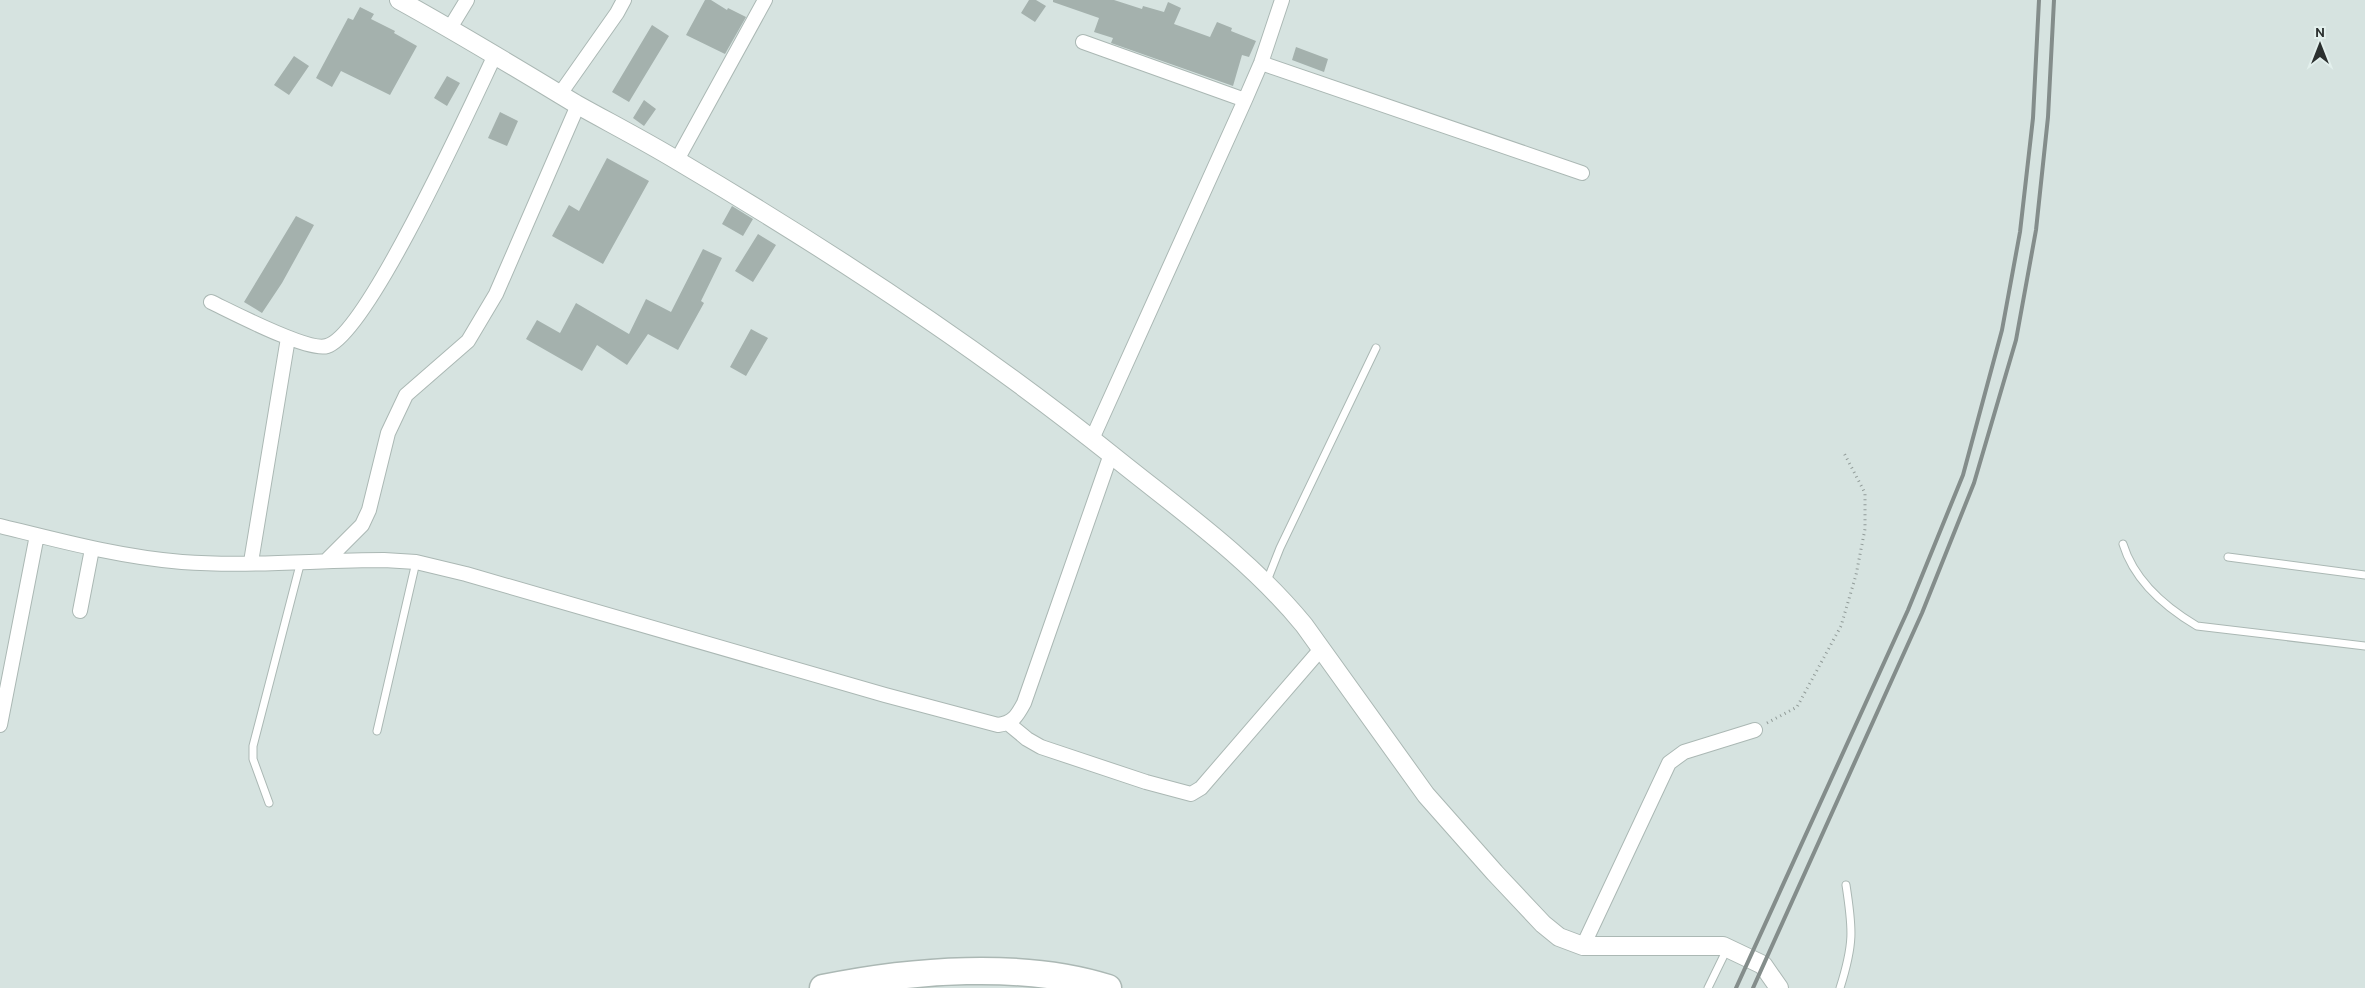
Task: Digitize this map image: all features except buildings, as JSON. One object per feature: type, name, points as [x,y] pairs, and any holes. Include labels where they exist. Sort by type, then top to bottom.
[{"type":"highway","points":[[823,988],[923,972],[989,971],[1088,982],[1108,988]]},
{"type":"street","points":[[399,0],[677,160],[812,242],[915,311],[1092,439],[1218,538],[1266,582],[1304,625],[1426,795],[1543,924],[1559,937],[1583,946],[1610,947],[1656,944],[1722,946],[1763,965],[1779,988]]},
{"type":"street","points":[[450,28],[467,0]]},
{"type":"street","points":[[560,94],[617,13],[624,0]]},
{"type":"street","points":[[677,160],[765,0]]},
{"type":"street","points":[[1092,439],[1245,100],[1261,63],[1282,0]]},
{"type":"street","points":[[1083,42],[1245,100]]},
{"type":"street","points":[[210,302],[288,338],[314,346],[327,346],[346,332],[379,285],[434,184],[495,55]]},
{"type":"street","points":[[1261,63],[1582,173]]},
{"type":"street","points":[[326,561],[362,525],[369,510],[388,433],[406,396],[457,353],[468,341],[488,308],[578,104]]},
{"type":"street","points":[[251,562],[288,338]]},
{"type":"street","points":[[0,526],[92,548],[183,562],[384,560],[416,562],[466,574],[969,719],[998,725],[1009,724],[1016,718],[1024,703],[1111,454]]},
{"type":"street","points":[[0,725],[37,535]]},
{"type":"street","points":[[80,611],[92,548]]},
{"type":"street","points":[[1009,724],[1027,739],[1042,747],[1146,782],[1191,794],[1201,788],[1321,649]]},
{"type":"street","points":[[1583,946],[1669,763],[1684,752],[1755,730]]},
{"type":"lane","points":[[1266,582],[1280,548],[1376,348]]},
{"type":"lane","points":[[2123,544],[2128,561],[2140,580],[2180,616],[2197,626],[2365,646]]},
{"type":"lane","points":[[2228,558],[2365,575]]},
{"type":"lane","points":[[269,803],[253,759],[253,746],[301,561]]},
{"type":"lane","points":[[377,731],[416,562]]},
{"type":"lane","points":[[1840,988],[1850,955],[1852,927],[1846,885]]},
{"type":"lane","points":[[1708,988],[1727,949]]},
{"type":"path","points":[[1755,730],[1797,707],[1843,618],[1856,575],[1865,529],[1865,493],[1844,453]]},
{"type":"railway","points":[[1736,988],[1908,610],[1963,475],[2002,330],[2020,232],[2033,118],[2039,0]]},
{"type":"railway","points":[[1753,988],[1922,613],[1974,483],[2016,340],[2036,230],[2048,117],[2054,0]]}]
